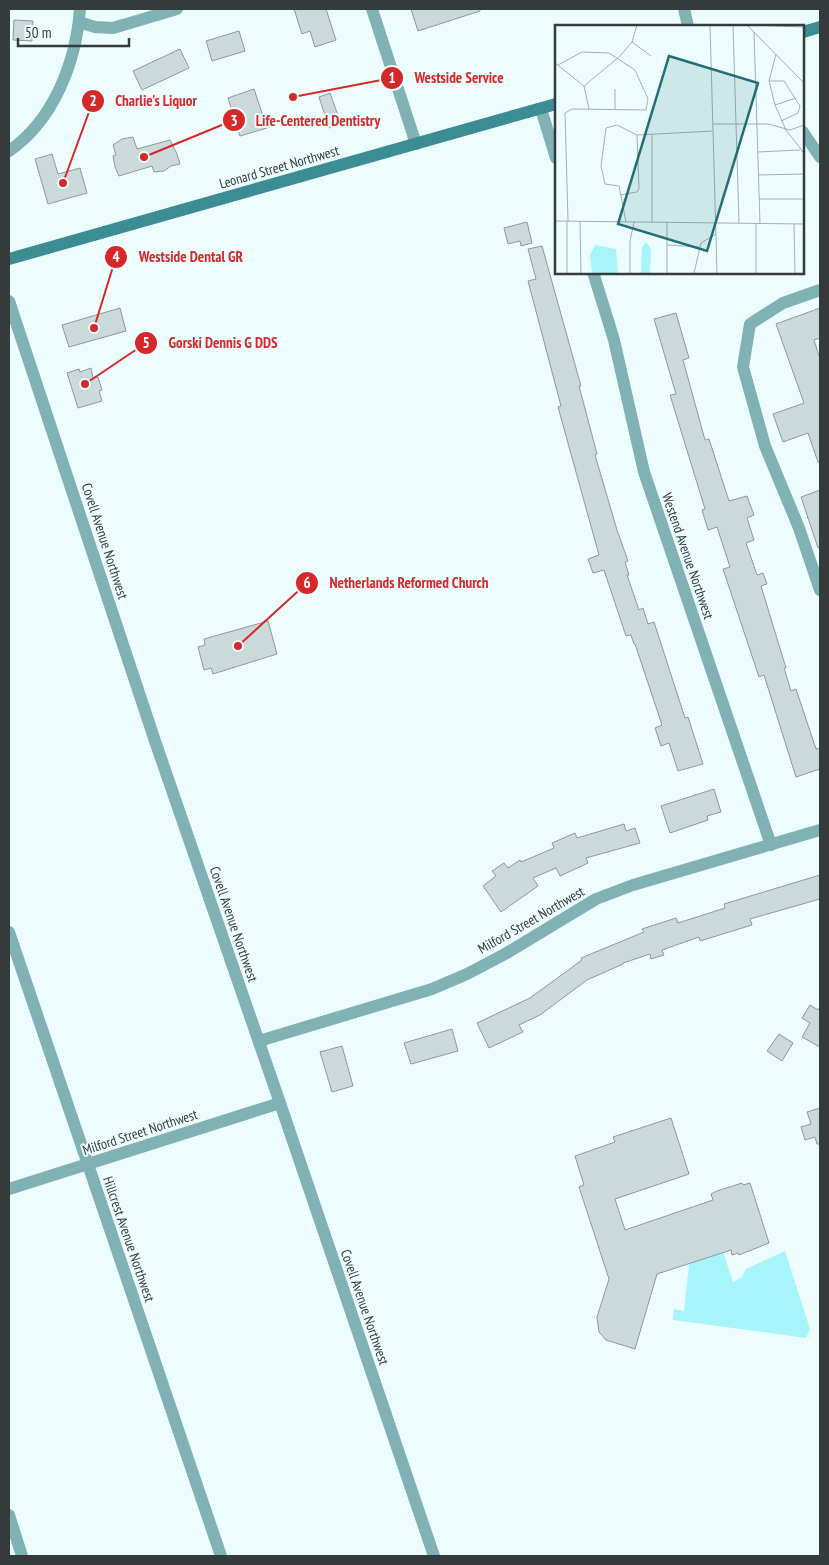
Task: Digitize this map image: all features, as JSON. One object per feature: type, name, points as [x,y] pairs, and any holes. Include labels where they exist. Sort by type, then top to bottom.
[{"type":"main road","points":[[804,32],[820,26]]},
{"type":"main road","name":"Leonard Street Northwest","points":[[9,259],[555,104]]},
{"type":"street","points":[[9,151],[34,130],[62,85],[71,60],[79,15],[95,27],[113,28],[177,9]]},
{"type":"street","points":[[372,9],[416,144]]},
{"type":"street","points":[[684,9],[688,25]]},
{"type":"street","points":[[541,109],[555,155]]},
{"type":"street","points":[[804,133],[820,157]]},
{"type":"street","name":"Westend Avenue Northwest","points":[[594,274],[614,340],[644,472],[771,845]]},
{"type":"street","points":[[820,290],[783,303],[750,324],[743,366],[765,446],[799,528],[820,590]]},
{"type":"street","name":"Covell Avenue Northwest","points":[[9,301],[155,741],[434,1556]]},
{"type":"street","name":"Milford Street Northwest","points":[[259,1041],[432,989],[467,974],[505,954],[596,899],[633,885],[820,830]]},
{"type":"street","name":"Hillcrest Avenue Northwest","points":[[9,932],[221,1556]]},
{"type":"street","name":"Milford Street Northwest","points":[[9,1188],[280,1102]]},
{"type":"street","points":[[9,1515],[22,1556]]},
{"type":"shaded area","points":[[785,1251],[810,1329],[806,1338],[673,1320],[674,1309],[684,1311],[689,1264],[723,1252],[733,1282],[742,1277],[746,1269]]},
{"type":"building","points":[[294,9],[326,9],[336,40],[315,47],[310,31],[302,34]]},
{"type":"building","points":[[411,9],[480,9],[480,11],[418,31]]},
{"type":"building","points":[[14,20],[33,21],[32,41],[13,40]]},
{"type":"building","points":[[239,31],[245,51],[212,61],[206,41]]},
{"type":"building","points":[[180,49],[189,68],[142,90],[133,71]]},
{"type":"building","points":[[254,89],[267,128],[240,136],[228,98]]},
{"type":"building","points":[[330,93],[341,124],[329,128],[319,97]]},
{"type":"building","points":[[133,137],[137,149],[170,140],[180,164],[171,166],[164,171],[154,172],[152,166],[119,176],[115,167],[113,156],[116,155],[113,145],[122,139]]},
{"type":"building","points":[[52,154],[58,174],[80,168],[87,193],[48,204],[35,159]]},
{"type":"building","points":[[527,222],[532,243],[521,246],[520,241],[508,244],[504,228]]},
{"type":"building","points":[[542,246],[581,386],[579,386],[597,454],[595,455],[628,561],[625,562],[629,575],[627,575],[639,610],[643,608],[648,624],[654,622],[685,718],[688,717],[703,764],[678,771],[669,743],[661,746],[655,728],[662,725],[635,644],[631,635],[626,636],[604,570],[593,573],[588,559],[599,555],[558,407],[561,406],[528,281],[536,279],[528,249]]},
{"type":"building","points":[[120,308],[126,331],[69,347],[62,325]]},
{"type":"building","points":[[820,308],[820,338],[814,340],[820,359],[820,462],[818,462],[808,433],[783,442],[773,414],[804,403],[776,324]]},
{"type":"building","points":[[676,313],[689,358],[683,360],[705,440],[709,439],[729,501],[747,496],[754,515],[747,518],[754,540],[746,543],[757,575],[763,573],[767,584],[761,586],[786,668],[784,668],[791,691],[796,689],[816,749],[820,748],[820,769],[796,777],[764,675],[759,677],[723,569],[730,567],[717,527],[708,530],[702,510],[705,509],[670,395],[676,394],[654,319]]},
{"type":"building","points":[[91,368],[93,378],[98,377],[102,390],[99,391],[102,401],[78,408],[67,373],[79,369],[80,372]]},
{"type":"building","points":[[820,490],[820,547],[818,548],[801,497]]},
{"type":"building","points":[[268,621],[277,654],[213,674],[211,668],[204,670],[198,647],[205,645],[204,639]]},
{"type":"building","points":[[714,789],[721,812],[707,816],[708,820],[670,833],[661,806]]},
{"type":"building","points":[[624,824],[626,831],[635,828],[640,843],[586,858],[588,863],[560,876],[556,868],[533,878],[538,886],[501,912],[483,886],[496,876],[492,871],[504,863],[508,868],[520,860],[521,862],[554,848],[552,843],[575,833],[577,838]]},
{"type":"building","points":[[820,875],[820,899],[750,919],[752,925],[700,941],[699,937],[662,950],[664,955],[651,959],[650,954],[623,963],[587,980],[540,1015],[519,1025],[523,1032],[489,1048],[477,1023],[530,998],[582,960],[581,958],[644,932],[642,929],[676,918],[678,923],[725,908],[724,904]]},
{"type":"building","points":[[810,1005],[818,1010],[820,1006],[820,1047],[802,1037],[810,1023],[802,1018]]},
{"type":"building","points":[[452,1029],[458,1051],[411,1064],[404,1043]]},
{"type":"building","points":[[779,1034],[793,1043],[782,1061],[767,1051]]},
{"type":"building","points":[[342,1046],[353,1086],[332,1092],[320,1052]]},
{"type":"building","points":[[820,1108],[820,1144],[817,1144],[815,1137],[805,1140],[801,1127],[811,1124],[807,1112]]},
{"type":"building","points":[[671,1118],[689,1174],[615,1199],[625,1230],[713,1200],[711,1194],[717,1191],[742,1183],[743,1185],[750,1183],[769,1243],[739,1255],[738,1253],[732,1255],[731,1250],[657,1274],[635,1349],[606,1340],[599,1332],[597,1317],[609,1279],[579,1187],[584,1185],[575,1156],[615,1142],[613,1137]]},
{"type":"place","name":"Westside Service","points":[[293,97]]},
{"type":"place","name":"Life-Centered Dentistry","points":[[144,157]]},
{"type":"place","name":"Charlie's Liquor","points":[[63,183]]},
{"type":"place","name":"Westside Dental GR","points":[[94,328]]},
{"type":"place","name":"Gorski Dennis G DDS","points":[[85,384]]},
{"type":"place","name":"Netherlands Reformed Church","points":[[238,646]]}]
